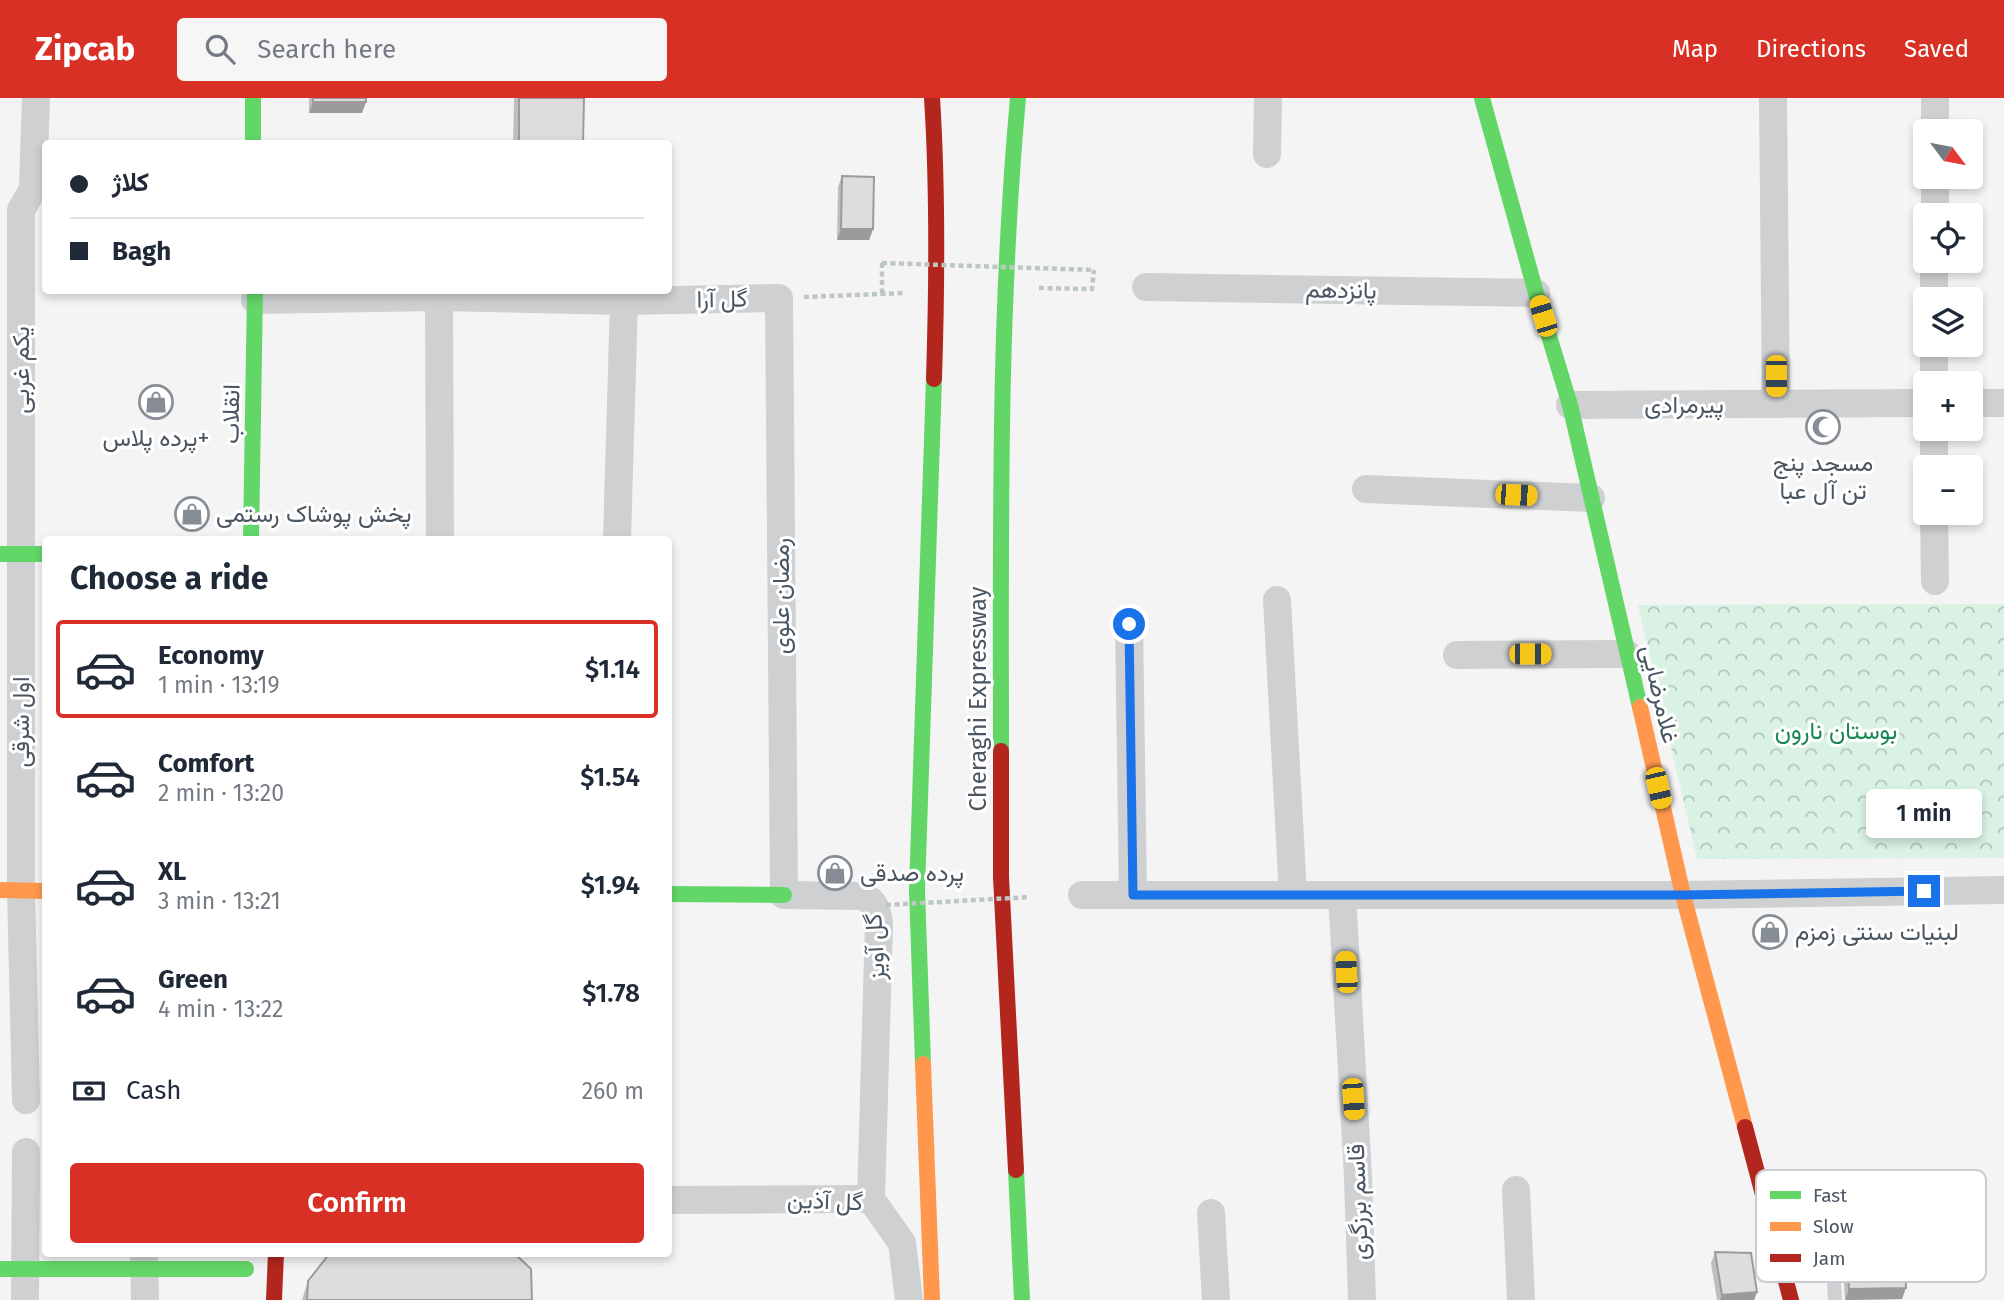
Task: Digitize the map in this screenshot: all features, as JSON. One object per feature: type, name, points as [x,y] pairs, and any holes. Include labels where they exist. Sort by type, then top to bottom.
[{"type":"main road","points":[[253,98],[253,140]]},
{"type":"main road","name":"Cheraghi Expressway","points":[[932,98],[937,292],[917,890],[932,1300]]},
{"type":"main road","points":[[934,146],[944,98]]},
{"type":"main road","name":"Cheraghi Expressway","points":[[1018,98],[1012,164],[1001,418],[1001,877],[1022,1300]]},
{"type":"main road","name":"غلامرضایی","points":[[1482,98],[1570,405],[1683,895],[1757,1170]]},
{"type":"main road","name":"انقلاب","points":[[251,536],[255,295]]},
{"type":"main road","name":"گل آویز","points":[[672,894],[784,895]]},
{"type":"main road","points":[[274,1300],[276,1257]]},
{"type":"main road","points":[[16,1267],[143,1261],[246,1261],[245,1290]]},
{"type":"main road","name":"غلامرضایی","points":[[1786,1282],[1791,1300]]},
{"type":"street","name":"یکم غربی","points":[[22,554],[21,211],[33,189],[36,98]]},
{"type":"street","points":[[1267,155],[1268,98]]},
{"type":"street","points":[[1773,98],[1776,404]]},
{"type":"street","points":[[1935,98],[1935,119]]},
{"type":"street","name":"پانزدهم","points":[[1146,288],[1536,293]]},
{"type":"street","name":"گل آرا","points":[[255,295],[624,301],[779,298]]},
{"type":"street","points":[[439,298],[440,536]]},
{"type":"street","name":"رمضان علوی","points":[[779,298],[784,895]]},
{"type":"street","points":[[617,536],[624,301]]},
{"type":"street","name":"پیرمرادی","points":[[1570,405],[1913,403]]},
{"type":"street","points":[[1983,403],[2004,403]]},
{"type":"street","points":[[1366,489],[1591,498]]},
{"type":"street","points":[[1934,525],[1935,581]]},
{"type":"street","name":"اول شرقی","points":[[22,554],[22,890],[26,1100]]},
{"type":"street","points":[[1277,600],[1293,895]]},
{"type":"street","points":[[1129,624],[1133,895]]},
{"type":"street","points":[[1457,654],[1627,654]]},
{"type":"street","points":[[1082,895],[1683,895],[2004,890]]},
{"type":"street","name":"گل آویز","points":[[784,895],[863,896],[875,906],[879,923],[871,1199]]},
{"type":"street","name":"قاسم برزگری","points":[[1342,895],[1358,1176],[1362,1300]]},
{"type":"street","points":[[24,1300],[16,1267],[26,1152]]},
{"type":"street","points":[[1516,1190],[1521,1300]]},
{"type":"street","name":"گل آذین","points":[[672,1200],[871,1199],[902,1243],[909,1300]]},
{"type":"street","points":[[1211,1213],[1216,1300]]},
{"type":"street","points":[[143,1261],[145,1300]]},
{"type":"lane","points":[[1834,1282],[1835,1300]]},
{"type":"path","points":[[882,294],[882,263],[1094,270],[1092,289],[1007,287]]},
{"type":"path","name":"گل آرا","points":[[779,298],[937,292]]},
{"type":"path","points":[[886,905],[1030,897]]},
{"type":"green space","name":"بوستان نارون","points":[[2004,604],[2004,858],[1697,859],[1638,605]]},
{"type":"building","points":[[313,98],[366,98],[366,102],[313,102]]},
{"type":"building","points":[[519,98],[584,98],[583,140],[519,140]]},
{"type":"building","points":[[842,176],[874,177],[873,229],[841,229]]},
{"type":"building","points":[[1715,1252],[1751,1253],[1757,1292],[1722,1295]]},
{"type":"building","points":[[327,1257],[518,1257],[531,1269],[532,1300],[307,1300],[308,1281]]},
{"type":"building","points":[[1849,1282],[1906,1282],[1906,1288],[1849,1289]]},
{"type":"traffic: fast","points":[[253,98],[253,140]]},
{"type":"traffic: fast","points":[[1001,751],[1004,342],[1018,98]]},
{"type":"traffic: fast","points":[[1482,98],[1570,405],[1640,707]]},
{"type":"traffic: fast","points":[[251,536],[255,294]]},
{"type":"traffic: fast","points":[[923,1064],[917,890],[934,379]]},
{"type":"traffic: fast","points":[[0,554],[42,554]]},
{"type":"traffic: fast","points":[[672,894],[784,895]]},
{"type":"traffic: fast","points":[[1016,1170],[1022,1300]]},
{"type":"traffic: fast","points":[[0,1269],[246,1269]]},
{"type":"traffic: slow","points":[[1640,707],[1683,895],[1745,1127]]},
{"type":"traffic: slow","points":[[0,890],[42,891]]},
{"type":"traffic: slow","points":[[923,1064],[932,1300]]},
{"type":"traffic: jam","points":[[932,98],[936,238],[934,379]]},
{"type":"traffic: jam","points":[[1001,751],[1001,877],[1016,1170]]},
{"type":"traffic: jam","points":[[1745,1127],[1756,1170]]},
{"type":"traffic: jam","points":[[274,1300],[276,1257]]},
{"type":"traffic: jam","points":[[1786,1282],[1791,1300]]},
{"type":"place","name":"پرده پلاس+","points":[[156,402]]},
{"type":"place","name":"مسجد پنج تن آل عبا","points":[[1823,427]]},
{"type":"place","name":"پخش پوشاک رستمی","points":[[192,514]]},
{"type":"place","name":"پرده صدقی","points":[[835,873]]},
{"type":"place","name":"لبنیات سنتی زمزم","points":[[1770,932]]},
{"type":"route","points":[[1129,624],[1133,895],[1683,895],[1924,891]]}]
